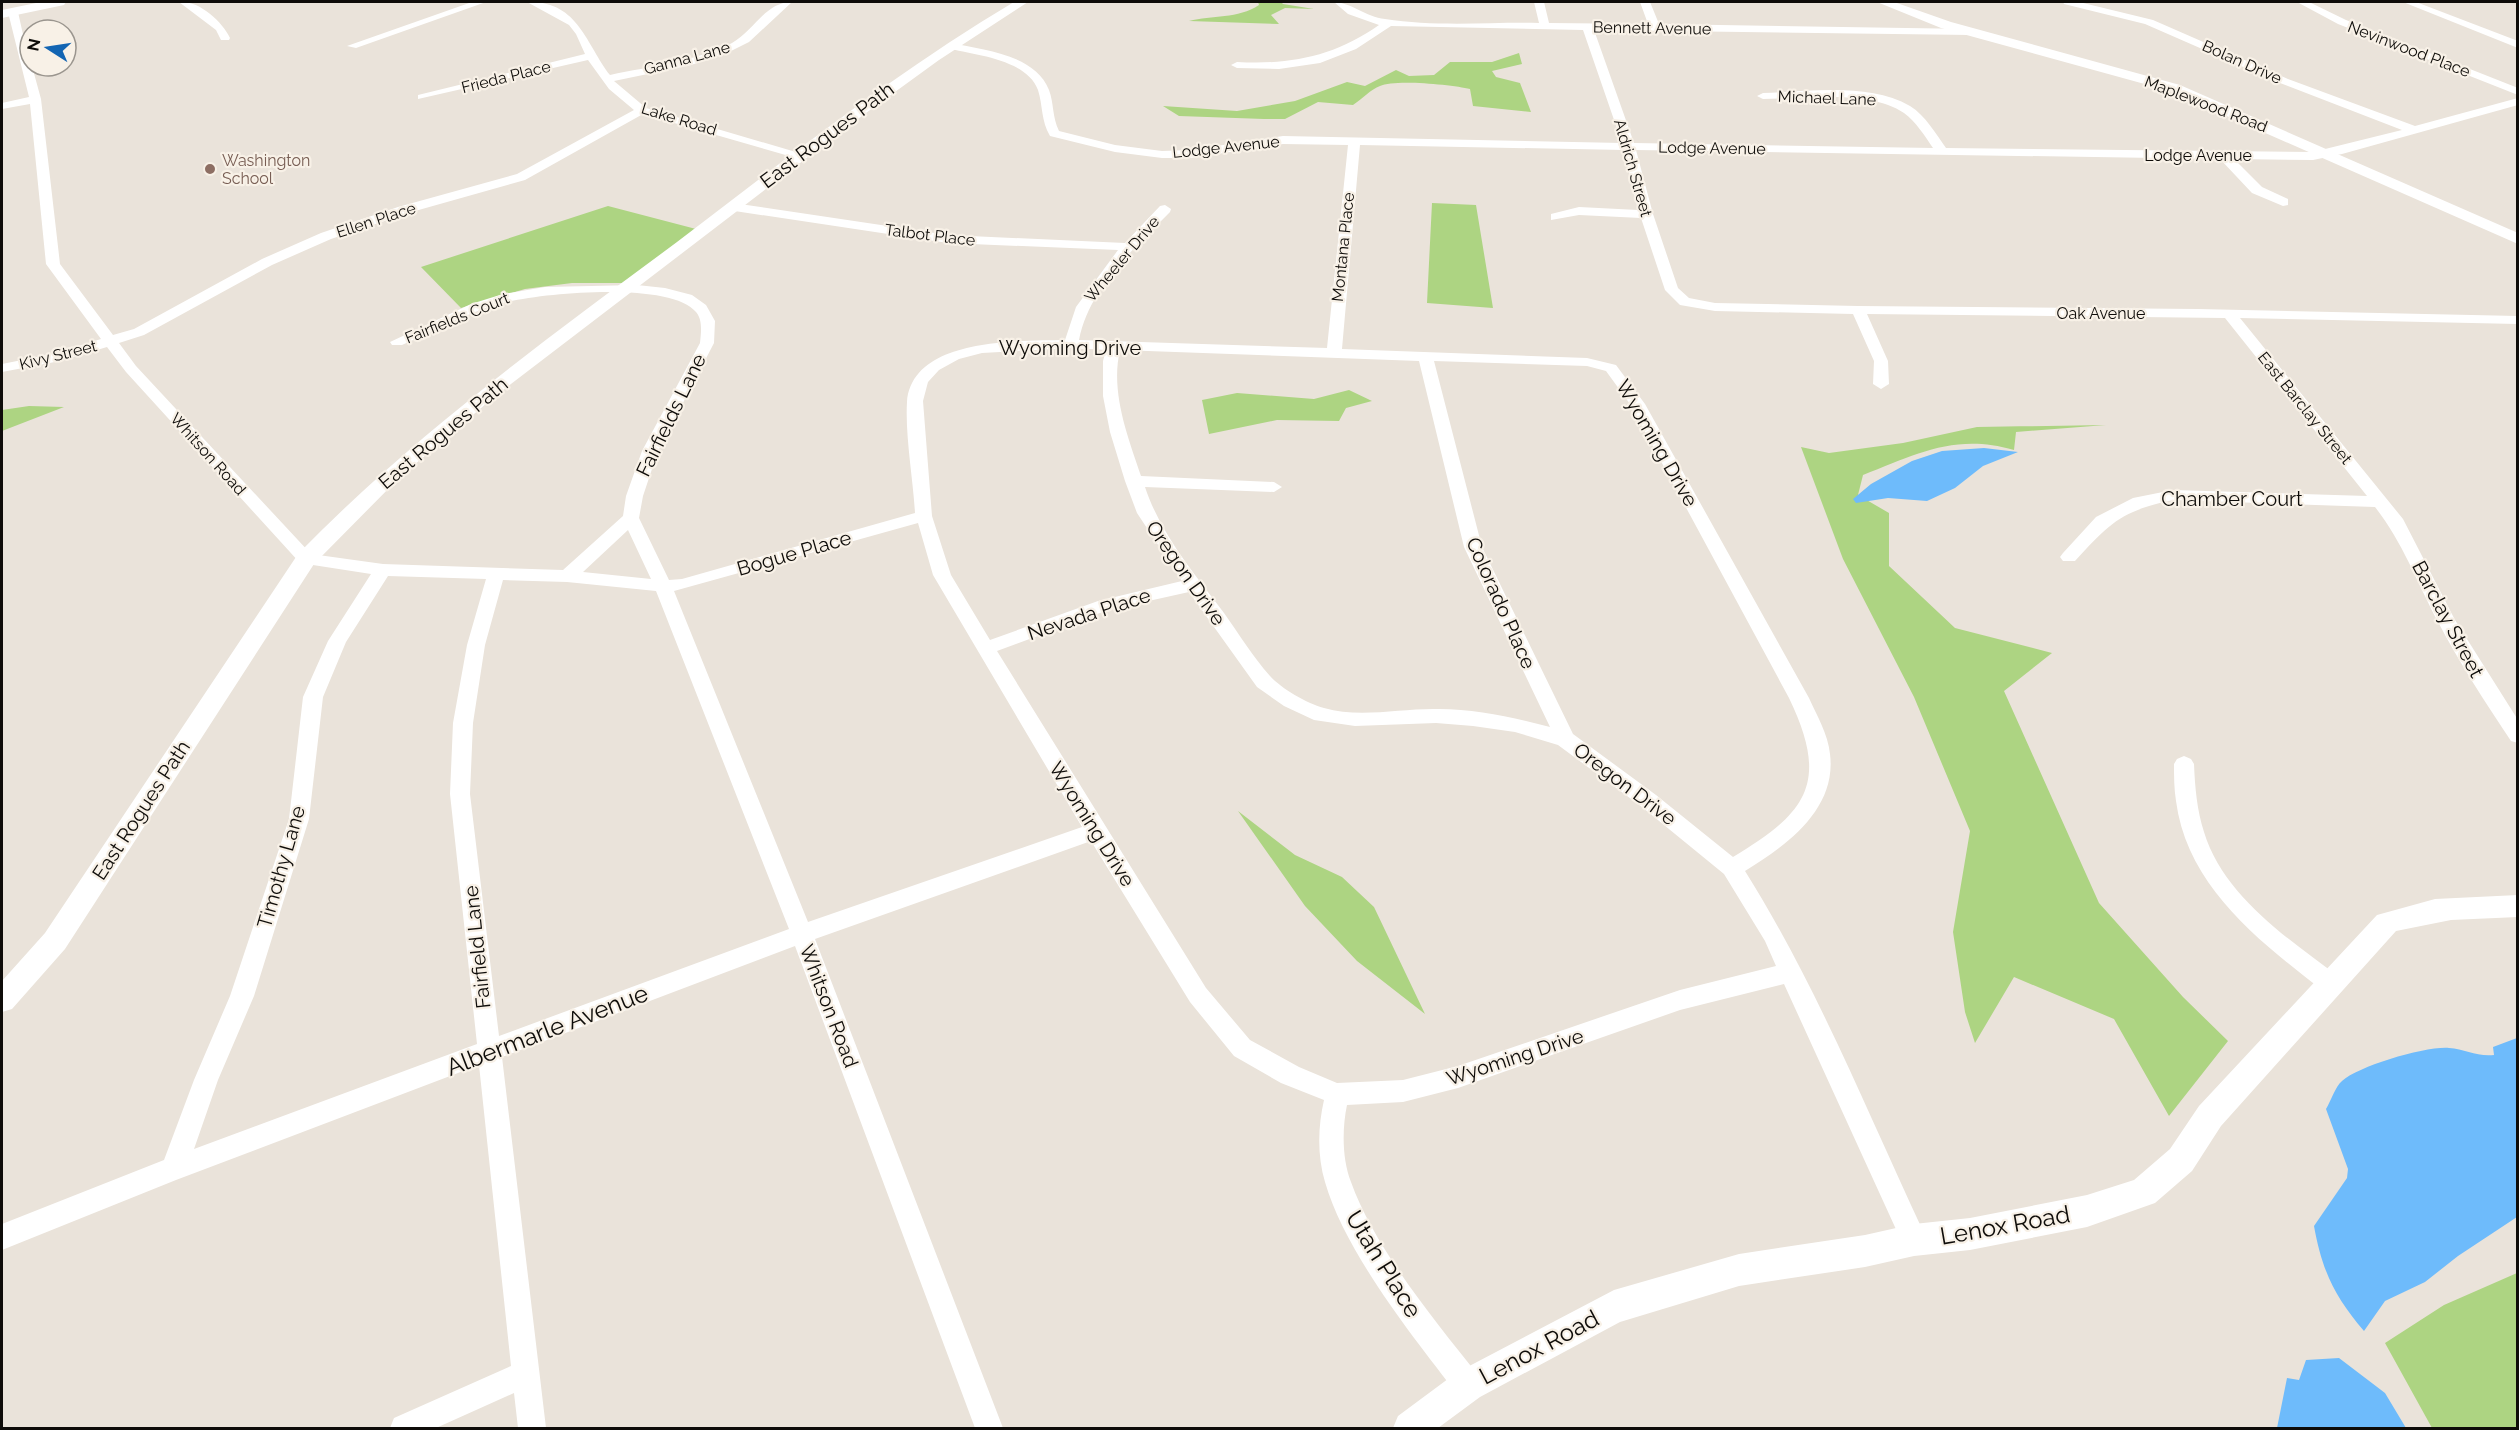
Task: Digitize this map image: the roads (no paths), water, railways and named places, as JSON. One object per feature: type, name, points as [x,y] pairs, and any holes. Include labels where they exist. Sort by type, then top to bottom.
[{"type":"main road","points":[[7,13],[58,2]]},
{"type":"street","points":[[184,2],[220,28],[225,38]]},
{"type":"street","points":[[352,46],[481,2]]},
{"type":"street","name":"Lake Road","points":[[532,2],[562,15],[578,28],[591,56],[607,79],[621,96],[642,110],[800,155]]},
{"type":"street","name":"Ganna Lane","points":[[607,79],[722,51],[747,38],[770,13],[787,2]]},
{"type":"street","name":"East Rogues Path","points":[[2,1000],[55,940],[306,559],[340,522],[444,429],[625,289],[908,74],[1018,2]]},
{"type":"street","name":"Bennett Avenue","points":[[1340,2],[1352,12],[1388,24],[1971,32]]},
{"type":"street","points":[[1539,2],[1545,27]]},
{"type":"street","points":[[1645,2],[1655,28]]},
{"type":"street","name":"Maplewood Road","points":[[1883,2],[1922,18],[2175,88],[2515,236]]},
{"type":"street","name":"Bolan Drive","points":[[2068,2],[2149,22],[2284,81],[2414,130]]},
{"type":"street","name":"Nevinwood Place","points":[[2302,2],[2342,22],[2517,92]]},
{"type":"street","points":[[2408,2],[2517,45]]},
{"type":"street","name":"Whitson Road","points":[[7,13],[35,99],[53,264],[113,341],[131,369],[306,559]]},
{"type":"street","points":[[1237,65],[1270,68],[1322,60],[1355,47],[1388,24]]},
{"type":"street","name":"Aldrich Street","points":[[1588,28],[1629,146],[1646,214],[1672,290],[1685,303]]},
{"type":"street","name":"Lodge Avenue","points":[[951,46],[1020,65],[1040,82],[1047,120],[1054,133],[1111,148],[1178,155],[1257,141],[2224,156],[2326,154],[2514,104]]},
{"type":"street","name":"Frieda Place","points":[[422,98],[591,56]]},
{"type":"street","name":"Michael Lane","points":[[1762,96],[1844,97],[1891,102],[1907,110],[1942,152]]},
{"type":"street","points":[[2,106],[35,99]]},
{"type":"street","name":"Ellen Place","points":[[113,341],[177,313],[240,276],[306,244],[369,220],[521,177],[642,110]]},
{"type":"street","name":"Montana Place","points":[[1334,352],[1353,142]]},
{"type":"street","points":[[2224,156],[2257,190],[2283,202]]},
{"type":"street","name":"Talbot Place","points":[[732,207],[948,239],[1130,247]]},
{"type":"street","name":"Wheeler Drive","points":[[1071,344],[1073,326],[1079,310],[1130,247],[1166,209]]},
{"type":"street","points":[[1556,217],[1579,211],[1646,214]]},
{"type":"street","name":"Fairfields Court","points":[[397,342],[501,298],[547,290],[625,289]]},
{"type":"street","name":"Fairfields Lane","points":[[625,289],[654,291],[690,300],[700,306],[710,324],[707,343],[644,465],[633,495],[631,518]]},
{"type":"street","name":"Oak Avenue","points":[[1685,303],[1715,307],[1858,310],[2517,320]]},
{"type":"street","points":[[1858,310],[1881,361],[1881,384]]},
{"type":"street","name":"East Barclay Street","points":[[2229,314],[2380,502]]},
{"type":"street","name":"Kivy Street","points":[[2,368],[60,357],[113,341]]},
{"type":"street","name":"Wyoming Drive","points":[[1732,868],[1768,847],[1799,822],[1814,792],[1821,762],[1814,731],[1799,698],[1638,404],[1611,368],[1587,362],[1071,344],[1024,345],[963,354],[934,367],[921,381],[915,401],[915,412],[924,516],[942,575],[1198,995],[1242,1048],[1290,1075],[1337,1094],[1403,1091],[1458,1077],[1680,1000],[1792,972]]},
{"type":"street","name":"Oregon Drive","points":[[1114,346],[1110,361],[1111,396],[1124,458],[1145,513],[1193,585],[1264,682],[1291,701],[1320,715],[1355,719],[1436,716],[1473,719],[1515,725],[1565,739],[1649,801],[1732,868],[1774,936],[1792,972],[1914,1240]]},
{"type":"street","name":"Colorado Place","points":[[1426,357],[1473,548],[1565,739]]},
{"type":"street","points":[[1133,481],[1274,487]]},
{"type":"street","name":"Chamber Court","points":[[2069,557],[2102,521],[2139,502],[2173,495],[2380,502]]},
{"type":"street","name":"Barclay Street","points":[[2380,502],[2397,523],[2446,620],[2478,676],[2517,736]]},
{"type":"street","name":"Bogue Place","points":[[663,586],[703,579],[924,516]]},
{"type":"street","name":"Whitson Road","points":[[631,518],[663,586],[802,934],[988,1428]]},
{"type":"street","points":[[567,576],[631,518]]},
{"type":"street","points":[[306,559],[383,570],[567,576],[663,586]]},
{"type":"street","name":"Timothy Lane","points":[[174,1168],[206,1080],[242,996],[299,819],[313,697],[337,641],[383,570]]},
{"type":"street","name":"Fairfield Lane","points":[[496,574],[476,645],[463,723],[460,795],[532,1428]]},
{"type":"street","name":"Nevada Place","points":[[987,648],[1104,605],[1193,585]]},
{"type":"street","points":[[2184,764],[2183,793],[2191,830],[2211,868],[2235,903],[2257,927],[2330,983]]},
{"type":"street","name":"Albermarle Avenue","points":[[2,1237],[174,1168],[489,1053],[802,934],[1096,831]]},
{"type":"street","name":"Lenox Road","points":[[1412,1428],[1468,1385],[1614,1307],[1739,1270],[1865,1251],[1914,1240],[1970,1234],[2087,1211],[2144,1192],[2181,1160],[2210,1116],[2387,923],[2416,912],[2448,908],[2517,906]]},
{"type":"street","name":"Utah Place","points":[[1337,1094],[1330,1128],[1337,1181],[1359,1231],[1425,1330],[1468,1385]]},
{"type":"street","points":[[404,1428],[525,1374]]},
{"type":"water","points":[[1984,448],[2018,452],[1983,466],[1955,488],[1927,501],[1888,498],[1856,503],[1853,499],[1871,484],[1912,461],[1942,451]]},
{"type":"water","points":[[2517,1038],[2517,1217],[2458,1256],[2425,1282],[2385,1301],[2364,1331],[2345,1307],[2331,1283],[2321,1257],[2314,1226],[2347,1178],[2348,1169],[2326,1109],[2335,1090],[2351,1075],[2393,1058],[2438,1048],[2494,1055],[2493,1047]]},
{"type":"water","points":[[2339,1358],[2385,1393],[2406,1428],[2277,1428],[2287,1378],[2299,1380],[2306,1360]]},
{"type":"place","name":"Washington School","points":[[210,169]]}]
